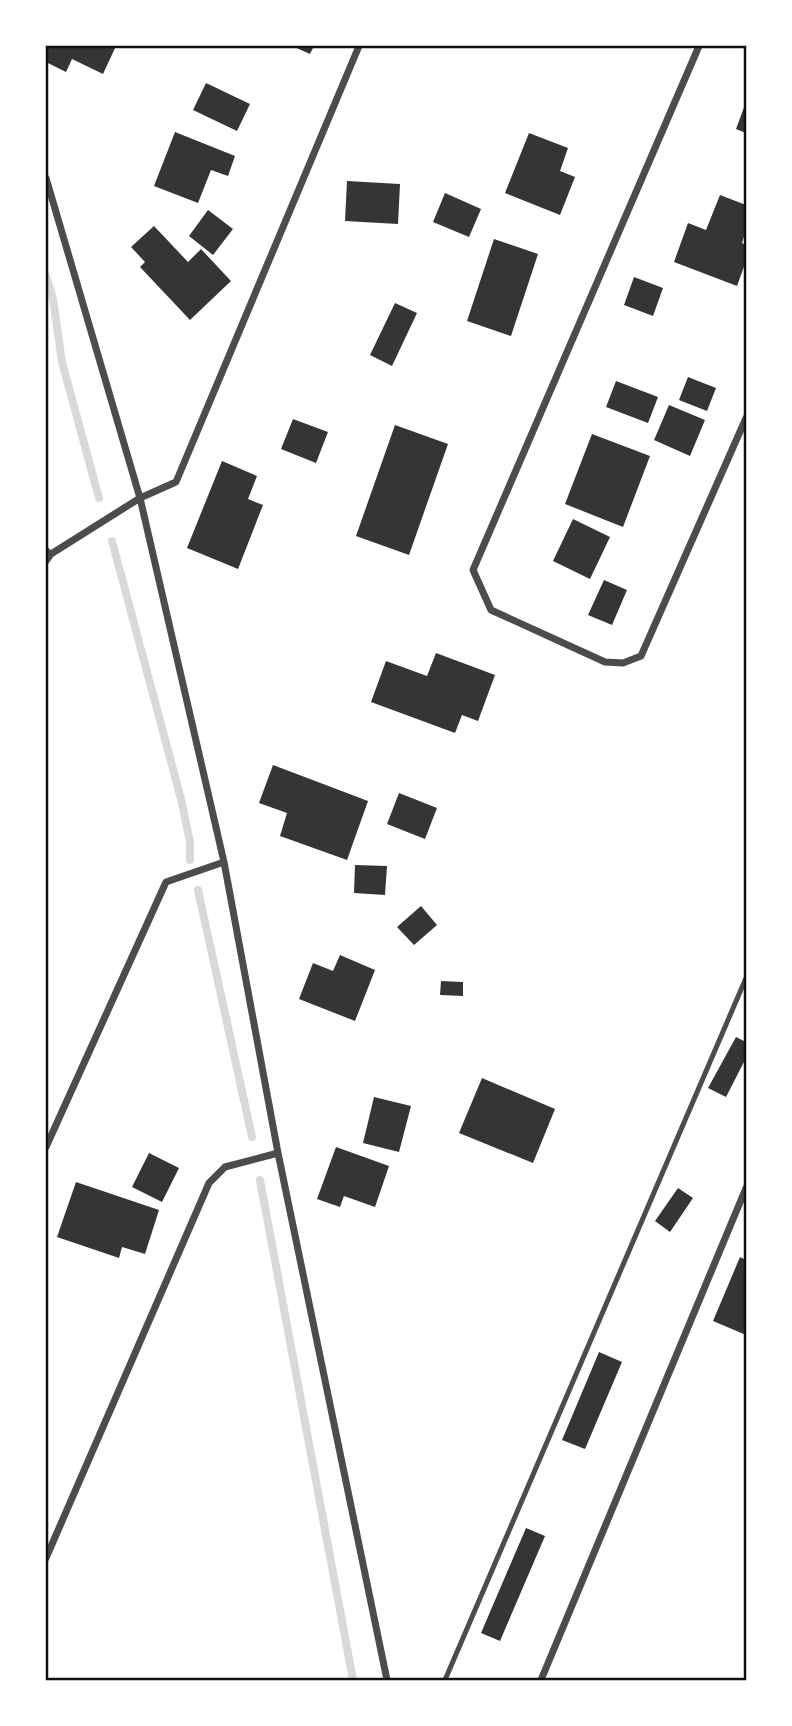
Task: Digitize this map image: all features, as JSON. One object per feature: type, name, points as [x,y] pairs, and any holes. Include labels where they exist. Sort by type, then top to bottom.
[{"type":"street","points":[[46,561],[48,551],[140,498],[176,482],[359,46]]},
{"type":"street","points":[[699,46],[473,569],[491,610],[606,662],[623,663],[640,656],[747,418]]},
{"type":"street","points":[[46,178],[140,498],[224,862],[278,1153],[387,1681]]},
{"type":"street","points":[[46,1147],[166,882],[224,862]]},
{"type":"street","points":[[46,1558],[209,1183],[225,1167],[278,1153]]},
{"type":"street","points":[[541,1681],[747,1188]]},
{"type":"lane","points":[[445,1681],[747,978]]},
{"type":"building","points":[[46,46],[116,46],[103,74],[72,59],[66,72],[46,62]]},
{"type":"building","points":[[292,46],[314,46],[310,54]]},
{"type":"building","points":[[206,83],[250,104],[237,131],[193,110]]},
{"type":"building","points":[[746,102],[746,133],[736,129]]},
{"type":"building","points":[[175,132],[235,156],[228,176],[211,170],[198,203],[154,186]]},
{"type":"building","points":[[529,133],[568,148],[560,171],[575,177],[560,215],[505,193]]},
{"type":"building","points":[[347,181],[400,184],[398,224],[345,221]]},
{"type":"building","points":[[445,193],[481,209],[469,237],[433,222]]},
{"type":"building","points":[[720,195],[746,205],[746,230],[742,243],[746,245],[746,261],[737,286],[674,262],[688,223],[706,230]]},
{"type":"building","points":[[208,210],[233,229],[213,255],[189,236]]},
{"type":"building","points":[[154,226],[188,262],[201,249],[231,281],[190,320],[140,267],[145,262],[131,247]]},
{"type":"building","points":[[494,239],[538,254],[511,336],[467,321]]},
{"type":"building","points":[[634,277],[663,288],[653,316],[624,305]]},
{"type":"building","points":[[395,303],[417,313],[392,366],[370,355]]},
{"type":"building","points":[[688,377],[716,388],[707,411],[679,400]]},
{"type":"building","points":[[616,381],[658,397],[648,423],[606,407]]},
{"type":"building","points":[[669,405],[705,420],[690,456],[654,440]]},
{"type":"building","points":[[293,419],[328,432],[316,463],[281,449]]},
{"type":"building","points":[[395,425],[448,444],[409,555],[356,536]]},
{"type":"building","points":[[592,434],[650,456],[623,527],[565,504]]},
{"type":"building","points":[[222,461],[257,476],[248,499],[263,505],[238,569],[187,548]]},
{"type":"building","points":[[573,519],[610,537],[590,579],[553,561]]},
{"type":"building","points":[[604,580],[627,590],[612,625],[588,615]]},
{"type":"building","points":[[436,653],[495,675],[478,721],[462,715],[455,733],[371,702],[386,661],[427,676]]},
{"type":"building","points":[[273,765],[368,801],[347,860],[280,836],[287,813],[259,803]]},
{"type":"building","points":[[399,793],[437,808],[425,839],[387,824]]},
{"type":"building","points":[[355,865],[387,866],[385,895],[354,893]]},
{"type":"building","points":[[421,906],[437,925],[414,945],[397,927]]},
{"type":"building","points":[[340,955],[375,970],[355,1021],[299,999],[313,963],[333,971]]},
{"type":"building","points":[[441,981],[463,982],[463,996],[440,995]]},
{"type":"building","points":[[736,1037],[746,1042],[746,1058],[726,1097],[708,1088]]},
{"type":"building","points":[[482,1078],[555,1109],[533,1163],[459,1133]]},
{"type":"building","points":[[374,1097],[411,1106],[399,1152],[363,1143]]},
{"type":"building","points":[[336,1147],[389,1166],[375,1207],[344,1196],[340,1207],[317,1199]]},
{"type":"building","points":[[149,1153],[179,1168],[162,1202],[132,1187]]},
{"type":"building","points":[[76,1182],[159,1210],[145,1254],[122,1247],[119,1258],[57,1237]]},
{"type":"building","points":[[678,1188],[693,1198],[670,1232],[655,1221]]},
{"type":"building","points":[[740,1257],[746,1260],[746,1335],[713,1321]]},
{"type":"building","points":[[599,1352],[622,1362],[585,1449],[562,1440]]},
{"type":"building","points":[[526,1528],[545,1536],[500,1641],[481,1633]]},
{"type":"waterway","points":[[46,276],[53,299],[62,362],[99,498]]},
{"type":"waterway","points":[[112,541],[181,799],[190,842],[190,860]]},
{"type":"waterway","points":[[198,890],[252,1137]]},
{"type":"waterway","points":[[260,1180],[353,1680]]}]
